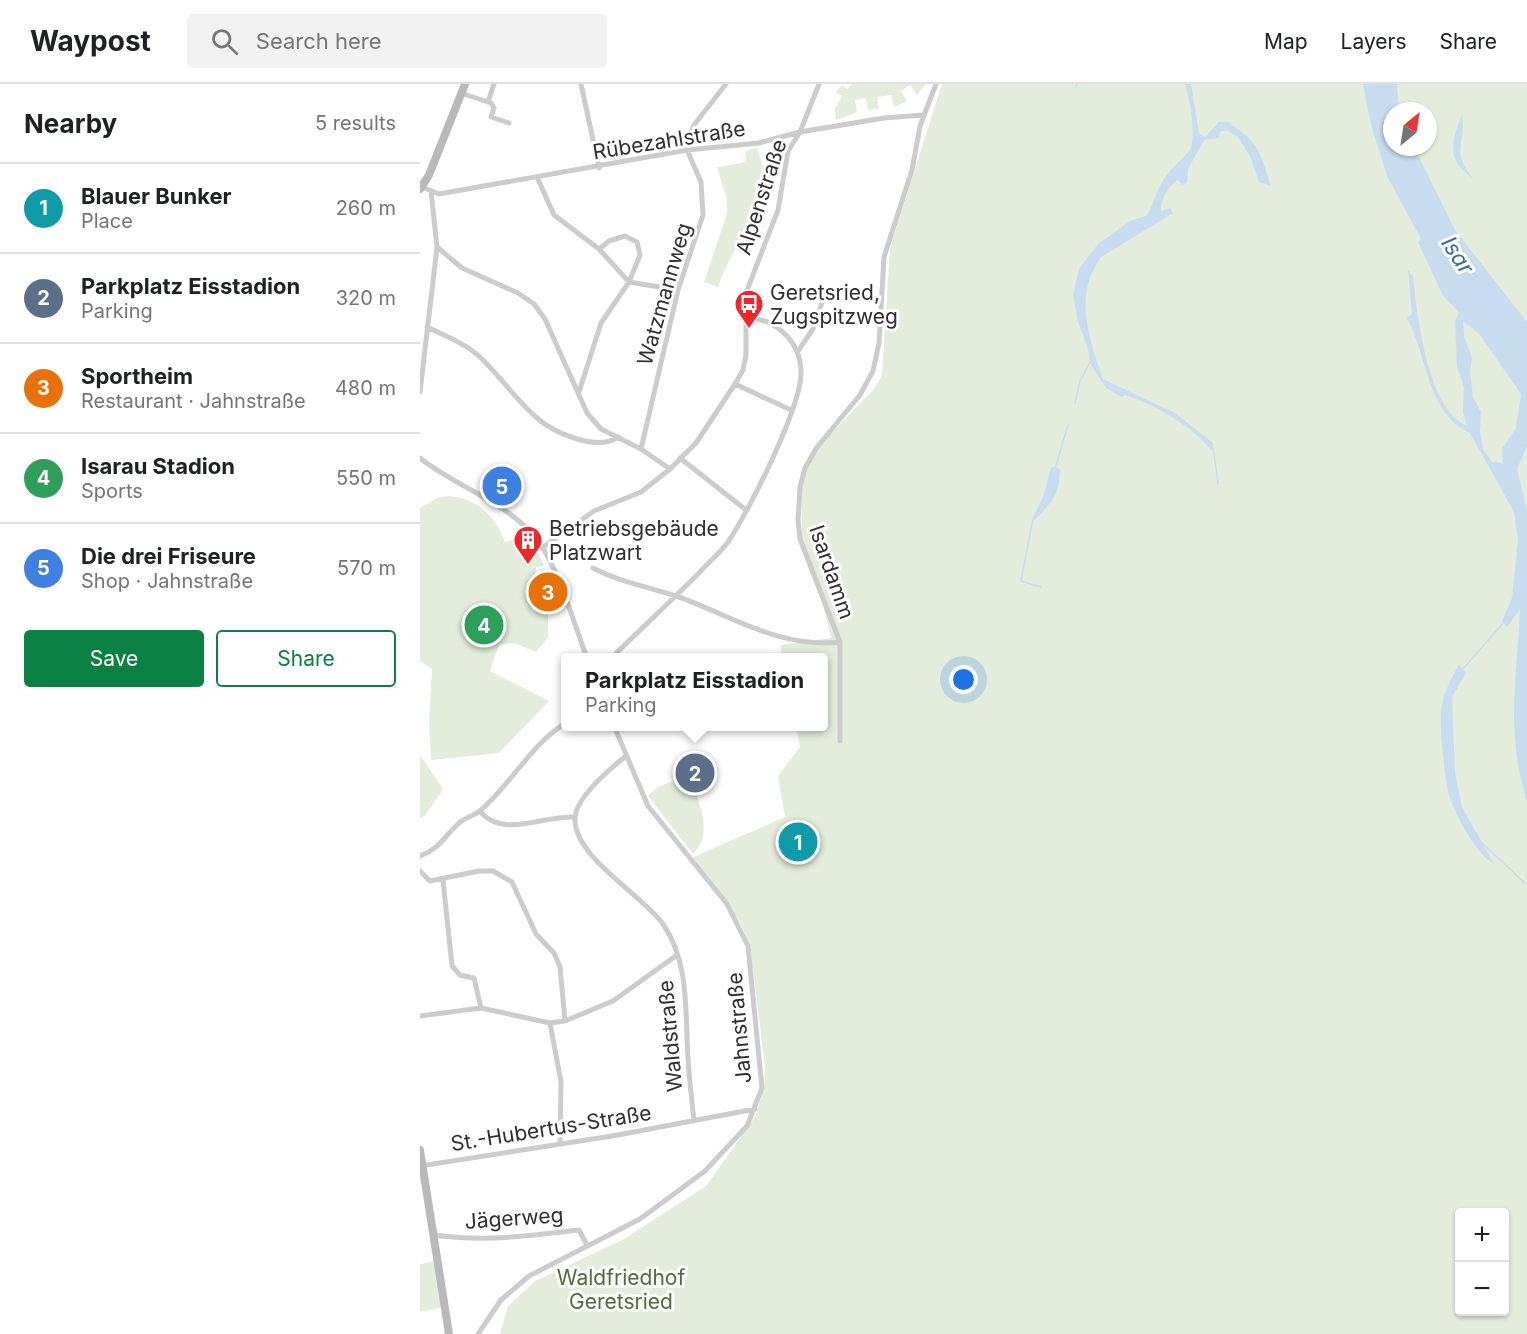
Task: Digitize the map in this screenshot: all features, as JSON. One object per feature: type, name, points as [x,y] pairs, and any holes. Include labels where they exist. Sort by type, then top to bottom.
[{"type":"street","points":[[421,188],[465,84]]},
{"type":"street","points":[[488,102],[494,84]]},
{"type":"street","points":[[580,84],[599,168]]},
{"type":"street","name":"Alpenstraße","points":[[543,549],[594,511],[641,492],[670,469],[696,443],[735,384],[743,370],[746,356],[744,318],[746,293],[778,210],[788,151],[800,132],[819,84]]},
{"type":"street","name":"Isardamm","points":[[840,741],[840,642],[800,539],[798,520],[800,487],[805,468],[817,447],[860,395],[873,371],[879,344],[884,257],[912,170],[923,115],[936,84]]},
{"type":"street","points":[[687,150],[694,125],[723,85]]},
{"type":"street","points":[[461,93],[488,102],[494,108],[491,117],[509,123]]},
{"type":"street","name":"Rübezahlstraße","points":[[421,188],[439,194],[599,168],[687,150],[759,143],[800,132],[884,118],[923,115]]},
{"type":"street","name":"Watzmannweg","points":[[640,449],[678,290],[704,215],[701,182],[687,150]]},
{"type":"street","points":[[537,177],[554,215],[599,249],[629,282],[678,290]]},
{"type":"street","points":[[420,392],[437,247],[431,191]]},
{"type":"street","points":[[579,392],[601,323],[629,282],[640,255],[637,242],[625,236],[609,241],[599,249]]},
{"type":"street","points":[[437,247],[462,267],[518,293],[534,304],[545,319],[587,413],[601,429],[640,449],[670,469]]},
{"type":"street","points":[[798,351],[813,329],[824,297]]},
{"type":"street","points":[[615,653],[676,596],[727,543],[774,456],[800,385],[802,372],[798,351],[778,328],[763,320],[744,318]]},
{"type":"street","points":[[427,327],[466,346],[538,420],[574,438],[591,443],[612,442],[618,437]]},
{"type":"street","points":[[735,384],[791,410]]},
{"type":"street","points":[[680,458],[746,510]]},
{"type":"street","points":[[420,459],[513,518],[535,537],[543,549],[585,653]]},
{"type":"street","points":[[593,568],[639,587],[676,596],[758,632],[817,645],[840,642]]},
{"type":"street","points":[[420,856],[435,851],[464,818],[480,811],[525,765],[546,737],[561,726]]},
{"type":"street","name":"Jahnstraße","points":[[478,1334],[501,1300],[529,1276],[649,1214],[705,1171],[747,1126],[762,1088],[762,1067],[748,946],[727,904],[648,806],[616,731]]},
{"type":"street","points":[[480,811],[486,819],[508,826],[557,816],[574,817],[586,795],[601,777],[626,756]]},
{"type":"street","name":"Waldstraße","points":[[574,817],[577,833],[586,847],[612,875],[653,911],[665,926],[677,956],[683,975],[688,1075],[694,1121]]},
{"type":"street","points":[[420,871],[430,881],[493,871],[512,882],[536,934],[554,953],[560,967],[565,1021]]},
{"type":"street","points":[[443,880],[452,966],[460,975],[474,978],[481,1008]]},
{"type":"street","points":[[420,1016],[481,1008],[550,1023],[565,1021],[613,1001],[677,956]]},
{"type":"street","points":[[550,1023],[561,1082],[560,1144]]},
{"type":"street","name":"St.-Hubertus-Straße","points":[[421,1166],[755,1109]]},
{"type":"street","points":[[420,1150],[449,1334]]},
{"type":"street","name":"Jägerweg","points":[[434,1235],[462,1239],[518,1238],[579,1230],[588,1245]]},
{"type":"green space","points":[[852,84],[926,84],[917,95],[910,85],[901,91],[907,101],[894,107],[891,95],[877,97],[879,109],[868,110],[866,98],[855,100],[857,112],[836,120],[835,109],[842,96],[835,92],[842,85],[847,89]]},
{"type":"green space","name":"Waldfriedhof Geretsried","points":[[942,84],[1527,84],[1527,1334],[500,1334],[508,1306],[535,1281],[624,1239],[706,1186],[755,1117],[764,1089],[765,1067],[750,946],[740,922],[693,857],[785,817],[778,776],[800,747],[797,731],[828,731],[828,653],[782,653],[780,645],[831,638],[814,569],[802,539],[801,487],[806,469],[818,447],[874,389],[882,375],[890,248]]},
{"type":"green space","points":[[757,148],[763,167],[751,208],[755,209],[718,287],[704,282],[727,213],[727,200],[717,167],[746,162],[745,151]]},
{"type":"green space","points":[[448,496],[468,500],[484,510],[496,524],[505,542],[525,536],[538,552],[544,566],[536,567],[535,577],[530,580],[534,589],[532,611],[548,610],[548,638],[536,652],[514,643],[499,645],[490,671],[549,701],[499,753],[431,760],[429,722],[432,669],[420,661],[420,508],[437,498]]},
{"type":"green space","points":[[420,755],[443,789],[425,816],[420,818]]},
{"type":"green space","points":[[692,780],[704,828],[703,837],[693,854],[648,796],[663,785]]},
{"type":"green space","points":[[435,1261],[444,1307],[420,1312],[420,1264]]},
{"type":"water","points":[[1185,84],[1191,84],[1199,133],[1205,137],[1219,122],[1228,122],[1239,130],[1253,142],[1257,149],[1271,186],[1259,182],[1250,156],[1238,137],[1226,130],[1220,132],[1219,138],[1204,140],[1188,169],[1187,183],[1182,185],[1178,180],[1168,189],[1164,198],[1161,211],[1170,208],[1173,213],[1101,257],[1092,271],[1088,286],[1086,317],[1103,379],[1175,413],[1213,443],[1214,453],[1174,418],[1150,405],[1125,395],[1122,397],[1106,388],[1091,365],[1078,322],[1073,295],[1079,269],[1098,244],[1130,221],[1146,216],[1166,175],[1189,151],[1193,129]]},
{"type":"water","name":"Isar","points":[[1363,84],[1397,84],[1398,102],[1383,102],[1383,156],[1418,156],[1455,230],[1527,322],[1527,446],[1517,469],[1527,512],[1527,801],[1520,776],[1514,729],[1520,609],[1507,627],[1502,621],[1512,598],[1518,540],[1514,512],[1470,433],[1456,424],[1436,398],[1414,332],[1407,318],[1412,314],[1408,270],[1413,276],[1421,336],[1433,381],[1453,416],[1467,426],[1463,412],[1464,387],[1457,367],[1455,321],[1459,312],[1443,296],[1418,242],[1421,239],[1387,176],[1371,125]],"holes":[[[1463,321],[1480,335],[1521,394],[1516,428],[1502,449],[1503,464],[1495,461],[1493,463],[1483,449],[1480,431],[1481,412],[1473,397],[1470,371],[1472,358],[1464,336]]]},
{"type":"water","points":[[1462,114],[1460,154],[1473,178],[1458,165],[1453,150]]},
{"type":"water","points":[[1055,466],[1060,470],[1056,493],[1035,520],[1032,519],[1043,497],[1051,468]]},
{"type":"water","points":[[1459,665],[1466,673],[1452,697],[1455,773],[1462,807],[1494,864],[1480,852],[1466,832],[1448,791],[1441,712],[1445,693]]},
{"type":"waterway","points":[[1075,403],[1080,381],[1090,362]]},
{"type":"waterway","points":[[1056,466],[1068,425]]},
{"type":"waterway","points":[[1214,453],[1218,484]]},
{"type":"waterway","points":[[1033,519],[1021,581],[1041,587]]},
{"type":"waterway","points":[[1462,670],[1504,622]]},
{"type":"waterway","points":[[1482,843],[1527,885]]},
{"type":"place","name":"Geretsried, Zugspitzweg","points":[[749,330]]},
{"type":"place","name":"Die drei Friseure","points":[[502,486]]},
{"type":"place","name":"Betriebsgebäude Platzwart","points":[[528,566]]},
{"type":"place","name":"Sportheim","points":[[548,592]]},
{"type":"place","name":"Isarau Stadion","points":[[484,625]]},
{"type":"place","name":"Parkplatz Eisstadion","points":[[695,773]]},
{"type":"place","name":"Blauer Bunker","points":[[798,842]]}]
